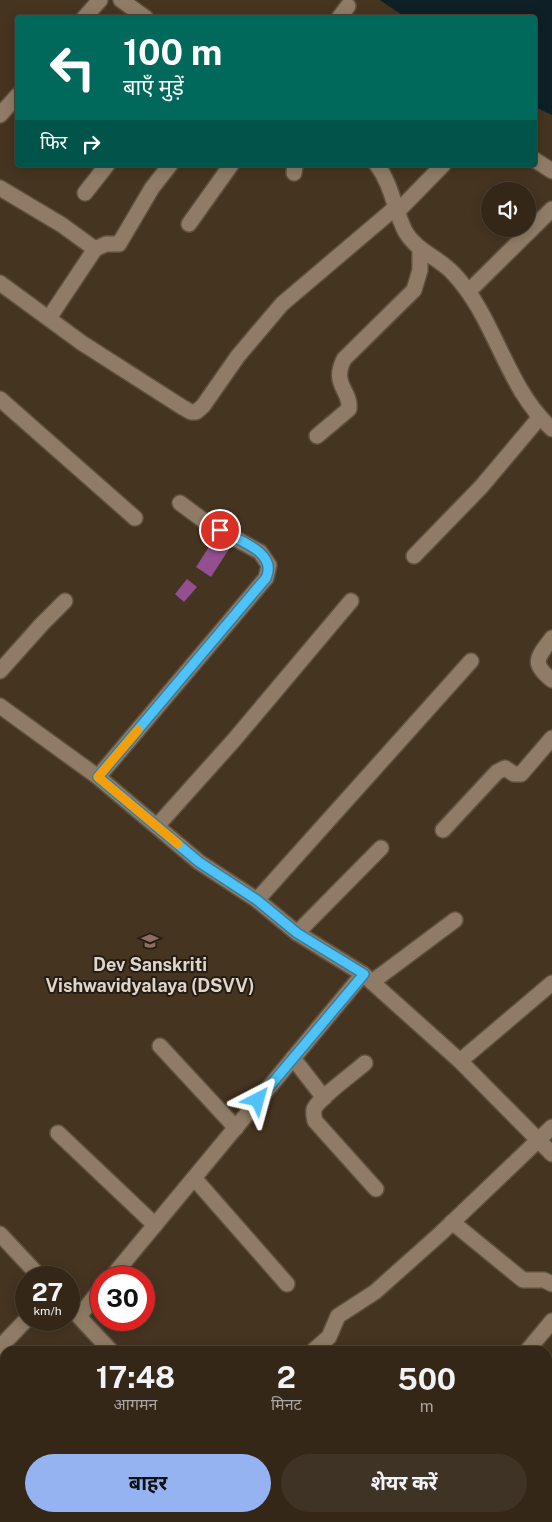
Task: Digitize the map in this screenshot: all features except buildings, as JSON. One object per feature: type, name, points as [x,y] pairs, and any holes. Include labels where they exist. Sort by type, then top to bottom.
[{"type":"street","points":[[87,15],[100,0]]},
{"type":"street","points":[[121,0],[142,15]]},
{"type":"street","points":[[0,115],[15,98]]},
{"type":"street","points":[[537,161],[552,171]]},
{"type":"street","points":[[84,193],[105,167]]},
{"type":"street","points":[[48,318],[95,249],[106,244],[118,244],[152,188],[168,167]]},
{"type":"street","points":[[189,224],[230,167]]},
{"type":"street","points":[[378,167],[387,180],[396,210],[409,236],[420,248],[453,272],[469,291],[515,380],[540,417],[552,429]]},
{"type":"street","points":[[0,283],[82,343],[182,407],[191,412],[196,412],[203,406],[238,356],[282,304],[396,210],[441,167]]},
{"type":"street","points":[[0,188],[62,224],[95,249]]},
{"type":"street","points":[[469,291],[552,209]]},
{"type":"street","points":[[317,436],[350,409],[340,381],[341,366],[344,360],[414,290],[420,270],[420,248]]},
{"type":"street","points":[[0,399],[135,518]]},
{"type":"street","points":[[414,556],[481,487],[540,417]]},
{"type":"street","points":[[98,777],[266,578],[269,571],[266,558],[260,552],[206,523],[180,503]]},
{"type":"street","points":[[0,671],[65,601]]},
{"type":"street","points":[[158,826],[234,740],[351,601]]},
{"type":"street","points":[[552,638],[540,654],[537,664],[539,669],[552,680]]},
{"type":"street","points":[[257,900],[471,661]]},
{"type":"street","points":[[0,706],[98,777],[199,862],[257,900],[297,933],[368,978],[460,1061],[552,1154]]},
{"type":"street","points":[[443,830],[497,772],[505,768],[514,774],[521,774],[552,738]]},
{"type":"street","points":[[297,933],[381,848]]},
{"type":"street","points":[[121,1266],[293,1058],[368,978],[400,963],[455,920]]},
{"type":"street","points":[[460,1061],[552,983]]},
{"type":"street","points":[[160,1046],[236,1128]]},
{"type":"street","points":[[293,1058],[324,1098]]},
{"type":"street","points":[[366,1063],[324,1098],[314,1109],[315,1121],[376,1189]]},
{"type":"street","points":[[319,1346],[329,1337],[338,1316],[375,1292],[452,1222],[552,1126]]},
{"type":"street","points":[[58,1133],[155,1225]]},
{"type":"street","points":[[194,1178],[287,1284]]},
{"type":"street","points":[[452,1222],[523,1280],[544,1280],[552,1284]]},
{"type":"street","points":[[0,1234],[30,1266]]},
{"type":"street","points":[[80,1306],[90,1298]]},
{"type":"street","points":[[80,1317],[106,1346]]},
{"type":"street","points":[[531,1346],[552,1322]]},
{"type":"street","points":[[1,1346],[15,1331]]},
{"type":"water","points":[[380,0],[552,0],[552,115],[537,108],[537,15],[402,15]]},
{"type":"slow traffic","points":[[138,730],[98,777],[178,844]]},
{"type":"place","name":"Dev Sanskriti Vishwavidyalaya (DSVV)","points":[[150,941]]},
{"type":"route","points":[[220,530],[260,552],[266,558],[269,571],[266,578],[98,777],[199,862],[257,900],[297,933],[364,974],[258,1100]]}]
